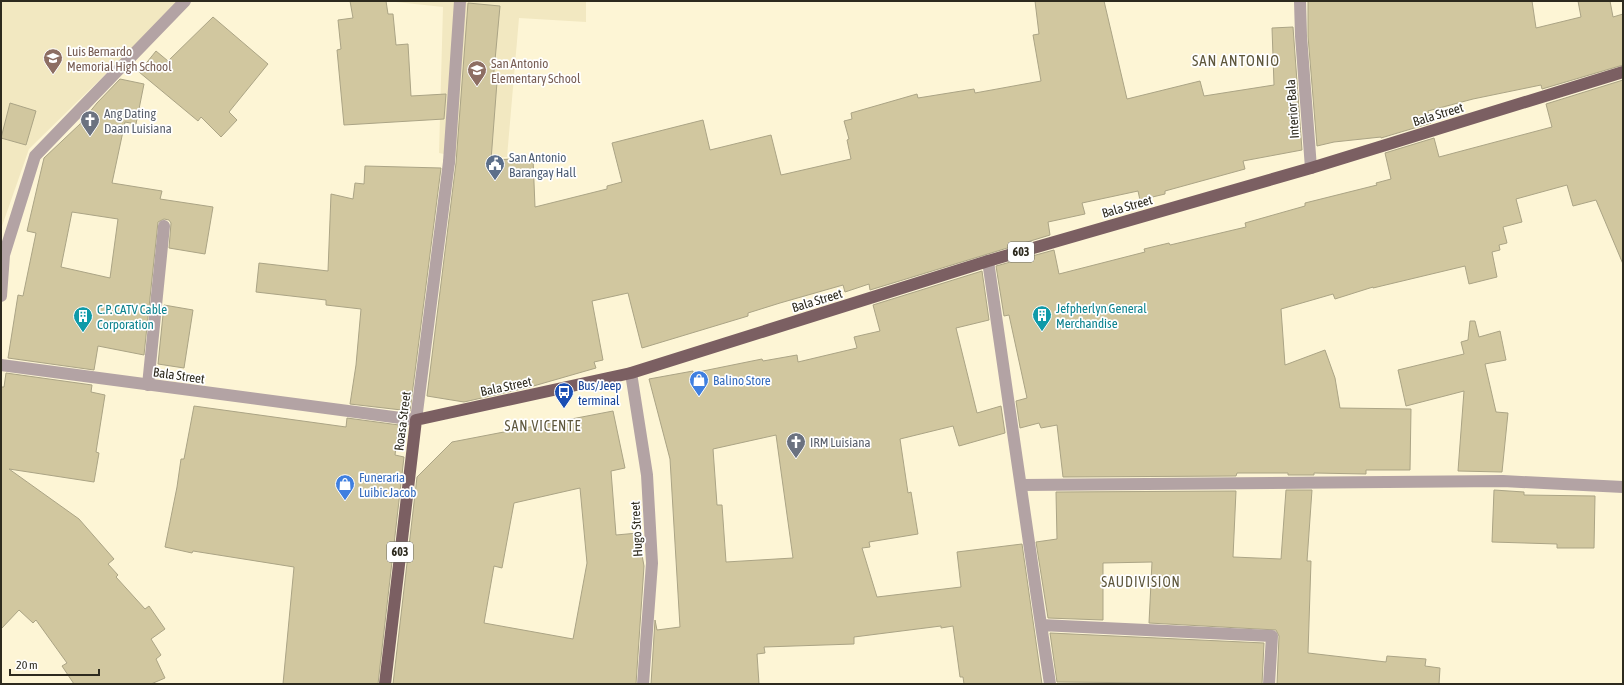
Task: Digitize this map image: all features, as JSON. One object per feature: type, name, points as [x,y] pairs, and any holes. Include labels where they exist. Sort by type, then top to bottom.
[{"type":"main road","name":"Bala Street","points":[[416,420],[631,373],[988,261],[1311,168],[1623,72]]},
{"type":"main road","name":"Roasa Street","points":[[385,684],[416,420]]},
{"type":"street","points":[[1,296],[4,255],[35,156],[185,1]]},
{"type":"street","name":"Roasa Street","points":[[416,420],[449,162],[460,1]]},
{"type":"street","name":"Interior Bala","points":[[1300,1],[1301,36],[1311,168]]},
{"type":"street","points":[[148,385],[164,226]]},
{"type":"street","points":[[988,261],[1050,684]]},
{"type":"street","name":"Bala Street","points":[[1,366],[416,420]]},
{"type":"street","name":"Hugo Street","points":[[631,373],[647,475],[652,563],[643,684]]},
{"type":"street","points":[[1022,485],[1503,481],[1623,487]]},
{"type":"street","points":[[1041,625],[1272,636],[1268,684]]},
{"type":"shaded area","name":"Luis Bernardo Memorial High School","points":[[1,1],[180,1],[29,149],[1,229]]},
{"type":"shaded area","name":"San Antonio Elementary School","points":[[395,1],[586,1],[586,22],[519,18],[507,157],[468,159],[439,153],[443,7]]},
{"type":"building","points":[[350,1],[386,1],[388,14],[393,14],[396,45],[408,44],[411,96],[446,94],[444,119],[344,125],[337,50],[341,49],[338,20],[353,18]]},
{"type":"building","points":[[1035,1],[1104,1],[1127,99],[1200,81],[1204,96],[1274,85],[1272,28],[1293,27],[1302,150],[1243,161],[1245,169],[1165,191],[1165,194],[1140,200],[1138,191],[1082,203],[1085,214],[1048,222],[1050,235],[870,290],[869,284],[845,292],[843,285],[748,313],[748,316],[642,348],[628,293],[592,301],[603,360],[594,362],[596,368],[530,387],[464,402],[427,396],[456,163],[468,3],[500,6],[493,82],[497,82],[491,160],[533,158],[535,207],[607,189],[607,186],[622,182],[612,143],[703,120],[710,150],[771,135],[781,175],[851,159],[847,140],[849,139],[844,121],[852,119],[851,113],[917,94],[918,98],[974,89],[975,93],[1041,81],[1033,35],[1039,34]]},
{"type":"building","points":[[1308,1],[1532,1],[1536,28],[1581,17],[1578,1],[1610,1],[1613,17],[1623,14],[1623,65],[1542,89],[1541,85],[1473,99],[1428,111],[1431,123],[1381,138],[1334,142],[1317,146],[1308,36]]},
{"type":"building","points":[[213,17],[268,64],[229,112],[237,120],[221,137],[201,117],[198,121],[139,72],[156,51],[168,61]]},
{"type":"building","points":[[120,79],[144,84],[136,124],[125,122],[112,183],[162,191],[160,199],[213,207],[205,254],[169,248],[171,223],[169,220],[164,219],[158,222],[144,355],[98,346],[94,370],[8,358],[18,295],[23,296],[36,233],[27,231],[44,158],[80,124],[97,103]],"holes":[[[72,212],[118,219],[110,278],[61,267]]]},
{"type":"building","points":[[1623,80],[1623,264],[1596,200],[1573,206],[1567,185],[1516,199],[1522,222],[1503,227],[1507,243],[1499,245],[1500,250],[1492,252],[1497,277],[1469,284],[1465,266],[1373,287],[1335,299],[1333,294],[1281,309],[1285,365],[1325,350],[1335,378],[1340,408],[1411,409],[1410,470],[1366,470],[1366,474],[1314,473],[1314,475],[1288,475],[1288,473],[1237,473],[1236,476],[1063,477],[1057,425],[1041,428],[1039,423],[1020,428],[1016,401],[1027,398],[1009,315],[1004,316],[996,266],[1054,250],[1059,274],[1145,252],[1144,249],[1169,243],[1170,245],[1246,227],[1245,223],[1305,206],[1305,203],[1377,185],[1376,183],[1391,179],[1385,153],[1434,138],[1439,157],[1552,127],[1546,104]]},
{"type":"building","points":[[10,103],[36,111],[26,145],[1,138]]},
{"type":"building","points":[[365,166],[441,168],[410,411],[350,404],[356,365],[361,309],[326,305],[326,300],[256,292],[259,263],[328,271],[331,194],[353,199],[355,183],[364,184]]},
{"type":"building","points":[[982,271],[989,320],[956,328],[977,413],[1001,406],[1005,433],[959,446],[953,426],[900,439],[908,493],[911,492],[918,534],[869,542],[870,547],[862,548],[877,597],[961,587],[957,552],[1022,544],[1042,684],[964,684],[963,677],[960,677],[953,626],[941,628],[941,626],[854,637],[854,644],[764,647],[765,653],[757,654],[759,684],[651,684],[655,620],[657,630],[680,627],[670,459],[649,379],[693,371],[693,373],[762,359],[763,361],[797,355],[798,362],[857,348],[854,337],[880,331],[873,305]],"holes":[[[776,435],[793,558],[726,562],[722,505],[717,505],[713,449]]]},
{"type":"building","points":[[164,305],[193,310],[184,368],[158,364]]},
{"type":"building","points":[[1470,321],[1475,321],[1479,337],[1500,331],[1506,360],[1485,364],[1496,412],[1508,413],[1502,472],[1458,471],[1464,391],[1406,406],[1398,370],[1464,354],[1461,342],[1468,340]]},
{"type":"building","points":[[6,373],[92,385],[91,392],[105,395],[96,452],[99,453],[94,482],[9,469],[79,519],[114,559],[108,564],[118,575],[116,577],[145,609],[149,606],[165,629],[151,639],[161,655],[156,659],[165,678],[151,684],[74,684],[62,666],[67,663],[36,620],[33,623],[19,610],[1,629],[1,387],[4,387]]},
{"type":"building","points":[[194,406],[346,427],[347,418],[399,425],[395,455],[404,457],[378,684],[283,684],[294,567],[193,551],[192,553],[165,547],[181,459],[184,459]]},
{"type":"building","points":[[613,411],[625,468],[611,471],[616,535],[638,533],[644,566],[636,684],[393,684],[417,477],[452,442]],"holes":[[[580,488],[587,563],[573,639],[484,623],[494,566],[502,568],[514,503]]]},
{"type":"building","points":[[1286,490],[1312,490],[1307,561],[1311,561],[1308,653],[1386,662],[1387,656],[1426,659],[1425,666],[1440,668],[1439,684],[1277,684],[1279,636],[1276,630],[1149,623],[1152,562],[1103,563],[1103,620],[1048,618],[1036,542],[1057,539],[1056,492],[1236,491],[1233,557],[1281,559]]},
{"type":"building","points":[[1494,490],[1524,492],[1524,495],[1595,496],[1594,548],[1557,548],[1557,544],[1492,542]]},
{"type":"building","points":[[1050,633],[1264,643],[1262,684],[1057,682]]},
{"type":"place","name":"Luis Bernardo Memorial High School","points":[[53,75]]},
{"type":"place","name":"San Antonio Elementary School","points":[[477,87]]},
{"type":"place","name":"Ang Dating Daan Luisiana","points":[[90,137]]},
{"type":"place","name":"San Antonio Barangay Hall","points":[[495,181]]},
{"type":"place","name":"Jefpherlyn General Merchandise","points":[[1042,332]]},
{"type":"place","name":"C.P. CATV Cable Corporation","points":[[83,333]]},
{"type":"place","name":"Balino Store","points":[[699,397]]},
{"type":"place","name":"Bus/Jeep terminal","points":[[564,409]]},
{"type":"place","name":"IRM Luisiana","points":[[796,459]]},
{"type":"place","name":"Funeraria Luibic Jacob","points":[[345,501]]},
{"type":"district","name":"SAN ANTONIO","points":[[1236,61]]},
{"type":"district","name":"SAN VICENTE","points":[[543,426]]},
{"type":"district","name":"SAUDIVISION","points":[[1141,582]]}]
